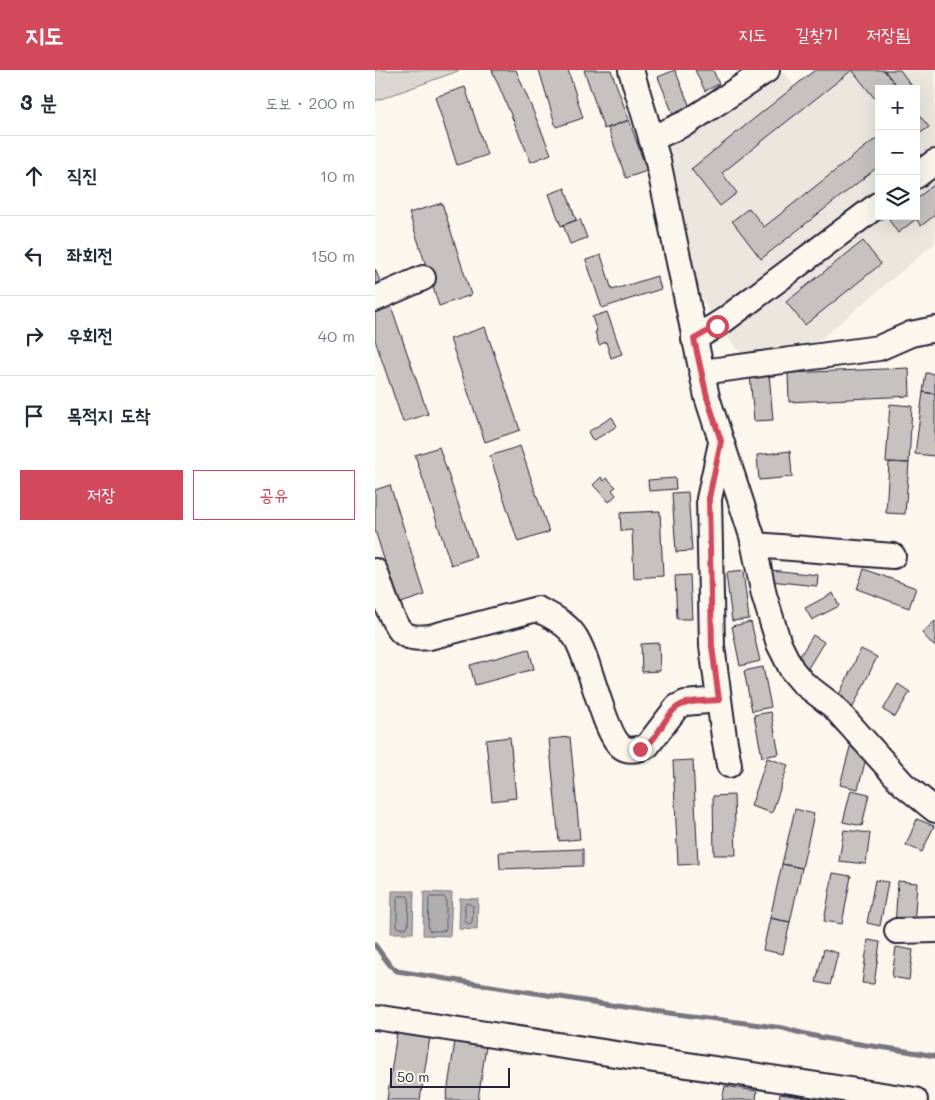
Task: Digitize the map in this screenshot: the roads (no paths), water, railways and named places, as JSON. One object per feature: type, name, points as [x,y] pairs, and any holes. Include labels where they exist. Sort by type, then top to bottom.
[{"type":"street","points":[[631,70],[657,161],[707,397],[754,545],[764,595],[779,644],[792,670],[803,683],[833,706],[903,784],[935,810]]},
{"type":"street","points":[[651,139],[688,122],[767,70]]},
{"type":"street","points":[[917,175],[935,162]]},
{"type":"street","points":[[694,339],[723,321],[875,207]]},
{"type":"street","points":[[375,300],[423,278]]},
{"type":"street","points":[[702,372],[879,348],[911,334],[935,328]]},
{"type":"street","points":[[721,441],[709,498],[712,646],[729,764]]},
{"type":"street","points":[[754,545],[893,556]]},
{"type":"street","points":[[375,571],[395,625],[403,634],[416,639],[537,609],[555,617],[574,634],[616,741],[623,748],[640,749],[647,746],[677,707],[685,703],[719,700]]},
{"type":"street","points":[[897,931],[935,930]]},
{"type":"street","points":[[375,1017],[915,1100]]},
{"type":"water","points":[[392,891],[414,891],[413,933],[391,933]]},
{"type":"water","points":[[424,892],[452,893],[450,936],[423,935]]},
{"type":"water","points":[[460,898],[478,899],[477,930],[459,929]]},
{"type":"waterway","points":[[375,945],[389,964],[397,971],[617,1006],[783,1028],[840,1041],[935,1056]]}]
